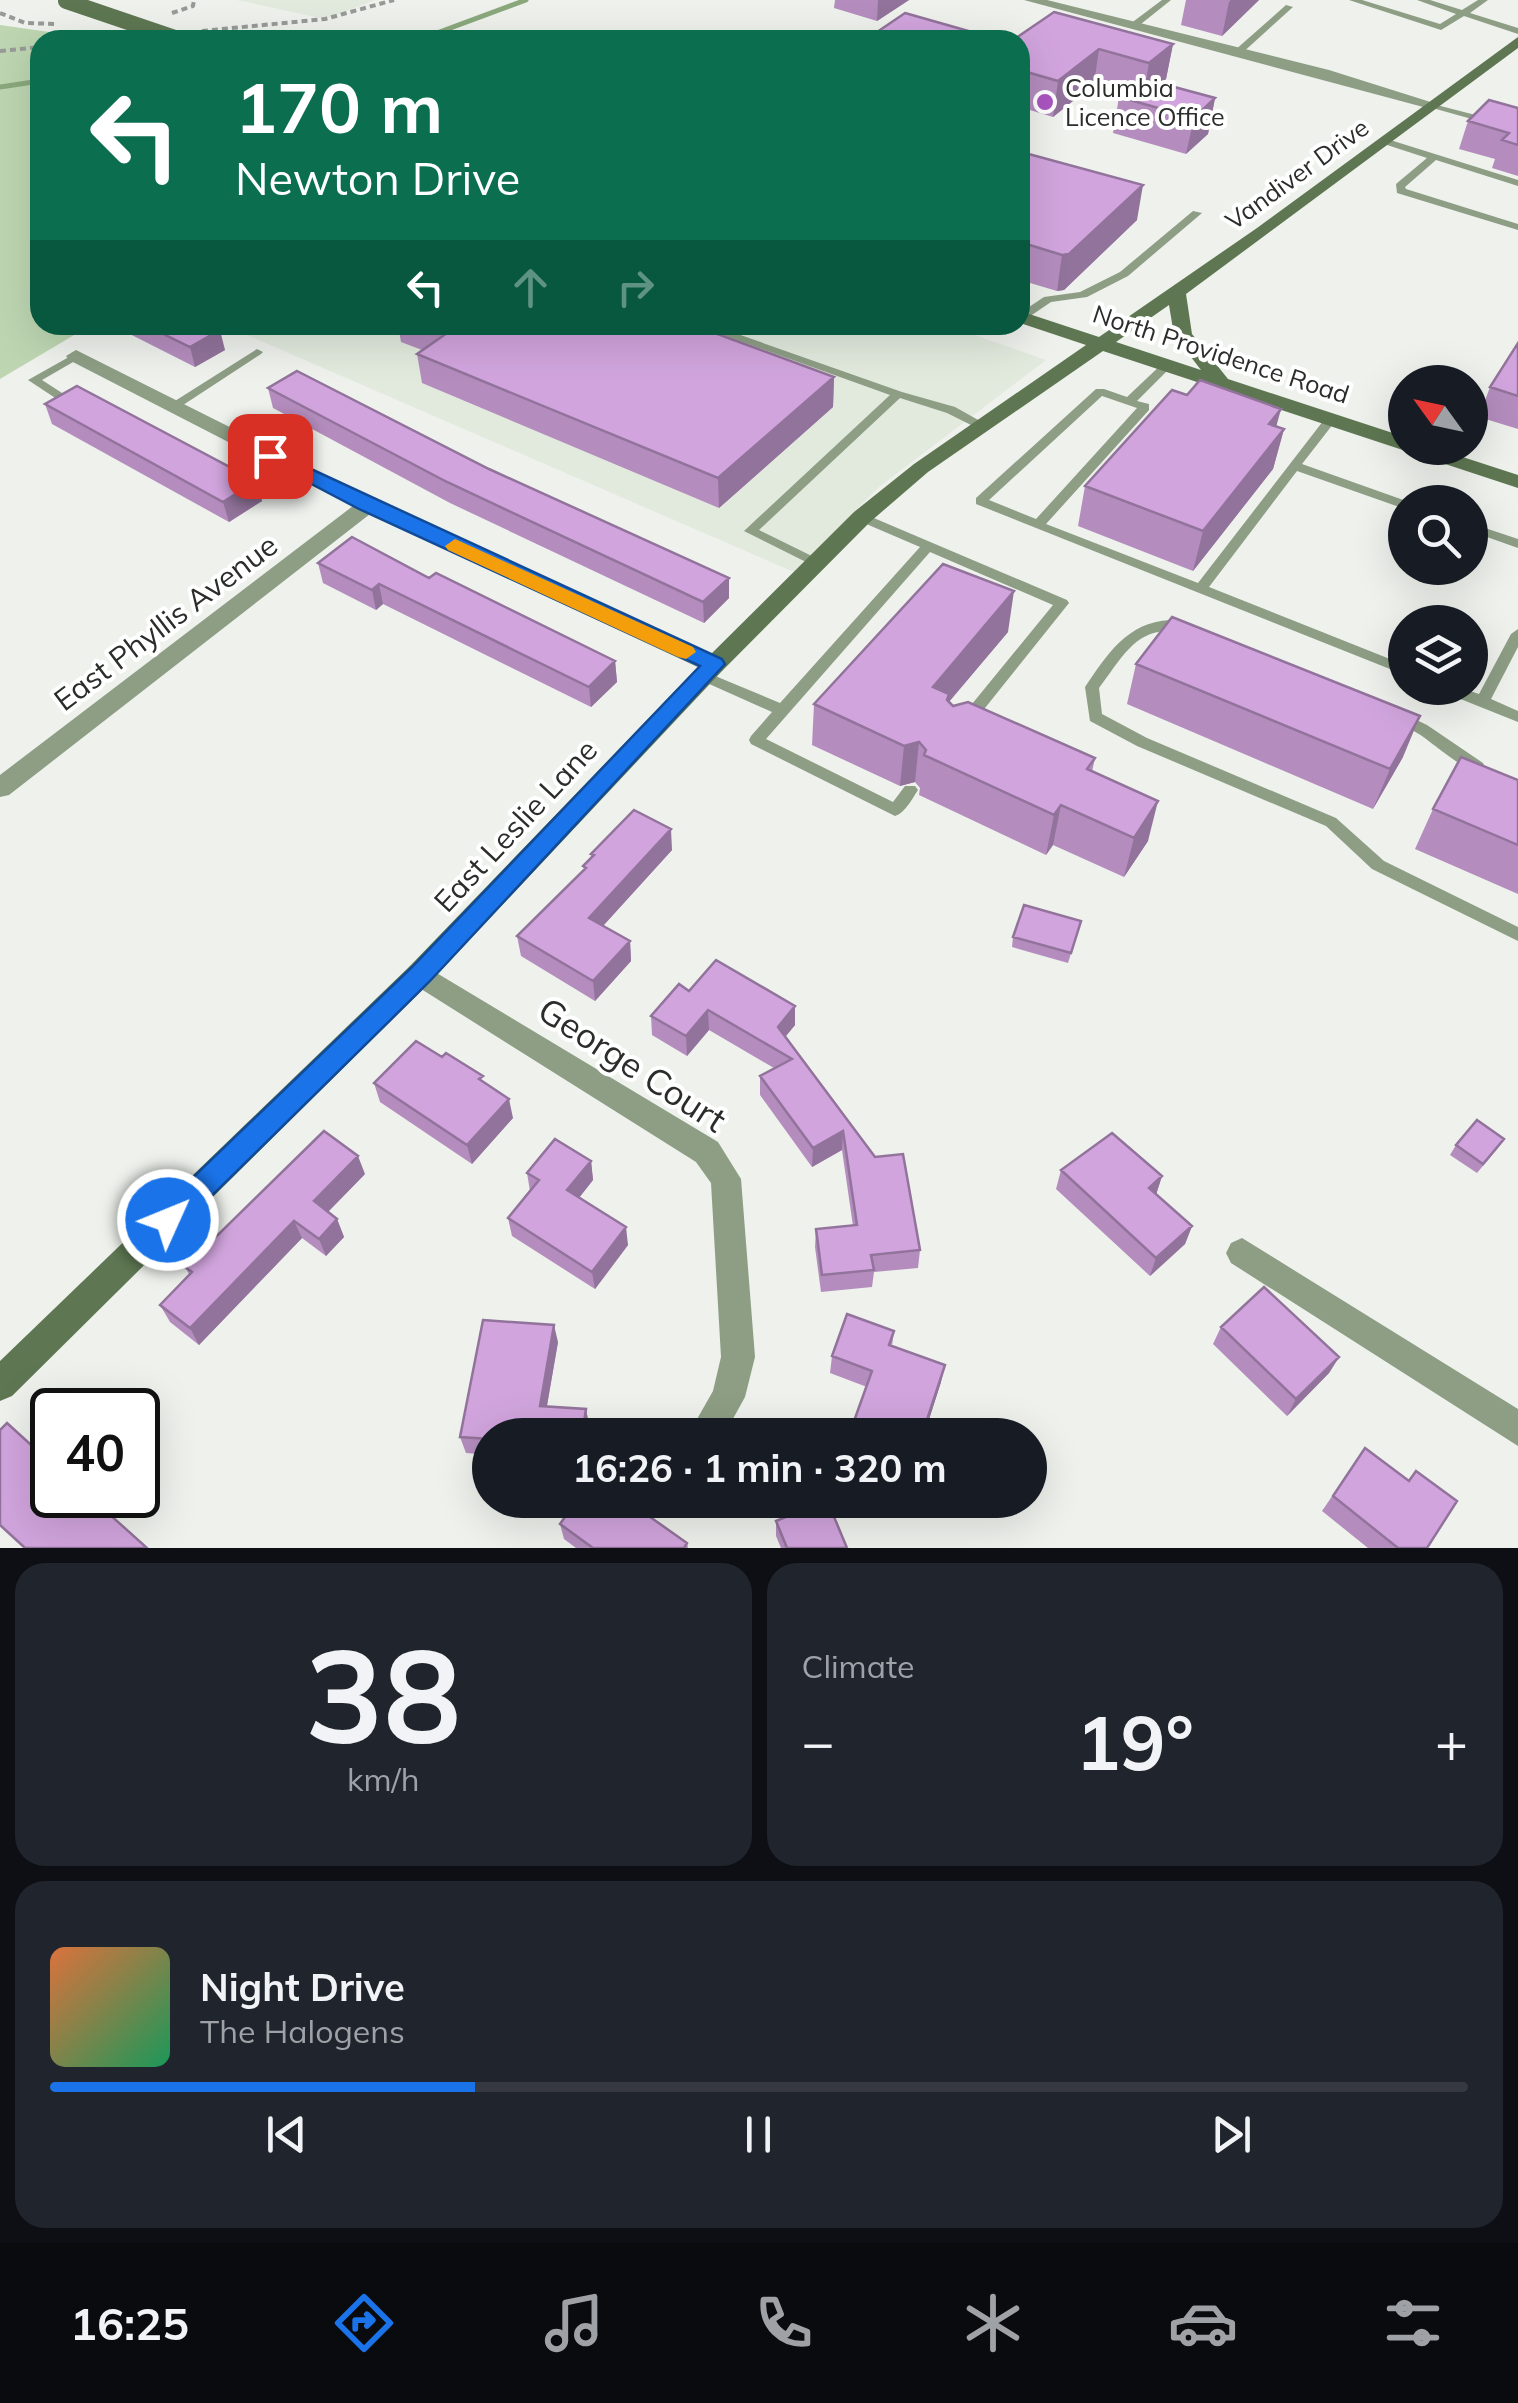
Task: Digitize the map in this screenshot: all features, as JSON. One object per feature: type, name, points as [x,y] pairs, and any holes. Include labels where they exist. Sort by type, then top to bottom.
[{"type":"street","points":[[1031,0],[1296,69],[1310,80],[1426,110]]},
{"type":"street","points":[[64,1],[151,30]]},
{"type":"street","name":"Vandiver Drive","points":[[1103,343],[1263,232],[1518,41]]},
{"type":"street","points":[[1176,291],[1188,346],[1222,382]]},
{"type":"street","name":"North Providence Road","points":[[1030,320],[1388,438]]},
{"type":"street","name":"East Leslie Lane","points":[[0,1384],[420,974],[709,670],[862,517],[921,468],[1103,343]]},
{"type":"street","points":[[76,356],[368,506],[709,670]]},
{"type":"street","points":[[1467,465],[1518,482]]},
{"type":"street","name":"East Phyllis Avenue","points":[[0,788],[368,506]]},
{"type":"street","name":"George Court","points":[[420,974],[707,1152],[726,1180],[738,1357],[728,1397],[715,1418]]},
{"type":"street","points":[[1242,1253],[1518,1429]]},
{"type":"lane","points":[[1133,26],[1168,0]]},
{"type":"lane","points":[[1354,0],[1441,26],[1484,0]]},
{"type":"lane","points":[[1421,0],[1518,31]]},
{"type":"lane","points":[[1237,53],[1289,8]]},
{"type":"lane","points":[[1426,110],[1518,129]]},
{"type":"lane","points":[[1384,141],[1518,183]]},
{"type":"lane","points":[[1434,157],[1400,186],[1401,190],[1518,227]]},
{"type":"lane","points":[[1030,311],[1048,299],[1083,295],[1124,274],[1197,213]]},
{"type":"lane","points":[[730,335],[951,410],[983,426]]},
{"type":"lane","points":[[173,406],[256,352]]},
{"type":"lane","points":[[72,404],[34,380],[76,356]]},
{"type":"lane","points":[[1129,402],[1168,364]]},
{"type":"lane","points":[[1038,525],[1145,408],[1100,391],[980,501],[1038,525],[1388,663]]},
{"type":"lane","points":[[817,562],[750,530],[898,394]]},
{"type":"lane","points":[[1201,588],[1331,419]]},
{"type":"lane","points":[[1295,466],[1388,498]]},
{"type":"lane","points":[[862,517],[1062,603],[953,738]]},
{"type":"lane","points":[[1488,534],[1518,544]]},
{"type":"lane","points":[[910,790],[894,810],[756,740],[928,546]]},
{"type":"lane","points":[[1203,636],[1166,621],[1139,630],[1092,687],[1095,717],[1142,742],[1331,822],[1378,865],[1518,934]]},
{"type":"lane","points":[[1488,692],[1518,634]]},
{"type":"lane","points":[[709,670],[782,710]]},
{"type":"lane","points":[[1488,704],[1518,716]]},
{"type":"lane","points":[[1387,712],[1424,727],[1453,756],[1502,777]]},
{"type":"path","points":[[212,30],[326,19],[394,0]]},
{"type":"path","points":[[0,13],[25,23],[70,22]]},
{"type":"path","points":[[0,51],[30,48]]},
{"type":"shaded area","points":[[237,0],[375,0],[325,19]]},
{"type":"shaded area","points":[[247,335],[975,335],[1046,360],[879,487],[794,572]]},
{"type":"green space","points":[[0,25],[35,30],[30,30],[30,335],[74,335],[0,379]]},
{"type":"building","points":[[1054,12],[1173,44],[1149,63],[1099,49],[1058,81],[1030,73],[1028,30]]},
{"type":"building","points":[[905,13],[965,30],[880,30]]},
{"type":"building","points":[[1141,78],[1215,98],[1194,118],[1119,97]]},
{"type":"building","points":[[1489,100],[1518,108],[1518,145],[1502,140],[1509,133],[1468,121]]},
{"type":"building","points":[[1030,154],[1143,185],[1069,254],[1030,245]]},
{"type":"building","points":[[165,335],[211,335],[190,347]]},
{"type":"building","points":[[444,335],[720,335],[834,377],[718,478],[417,354]]},
{"type":"building","points":[[1518,343],[1518,396],[1490,387]]},
{"type":"building","points":[[297,371],[489,469],[729,578],[703,602],[447,482],[268,388]]},
{"type":"building","points":[[1200,380],[1281,409],[1269,424],[1284,429],[1203,531],[1085,486],[1172,390],[1187,395]]},
{"type":"building","points":[[77,386],[256,481],[223,502],[45,404]]},
{"type":"building","points":[[352,537],[429,578],[436,573],[615,661],[589,687],[379,584],[372,590],[318,563]]},
{"type":"building","points":[[943,564],[1014,591],[933,687],[949,694],[947,700],[953,706],[968,702],[1095,758],[1087,769],[1158,801],[1134,838],[1061,805],[1054,815],[924,755],[926,750],[919,742],[904,746],[814,704]]},
{"type":"building","points":[[1172,617],[1420,716],[1390,769],[1136,664]]},
{"type":"building","points":[[1461,757],[1518,780],[1518,845],[1433,809]]},
{"type":"building","points":[[634,810],[671,829],[589,918],[630,941],[593,981],[517,936],[586,868],[583,866],[594,855],[591,854]]},
{"type":"building","points":[[1024,905],[1081,921],[1071,953],[1013,937]]},
{"type":"building","points":[[716,960],[795,1006],[778,1027],[875,1157],[903,1154],[920,1250],[871,1255],[874,1270],[822,1275],[816,1229],[857,1225],[843,1131],[813,1148],[760,1076],[792,1059],[708,1010],[686,1036],[651,1016],[679,984],[689,991]]},
{"type":"building","points":[[416,1041],[442,1057],[446,1053],[483,1076],[479,1079],[509,1099],[467,1145],[374,1083]]},
{"type":"building","points":[[1477,1120],[1504,1139],[1483,1164],[1456,1145]]},
{"type":"building","points":[[324,1131],[358,1156],[314,1201],[337,1219],[319,1239],[294,1221],[190,1328],[160,1305],[192,1272],[185,1267]]},
{"type":"building","points":[[1112,1133],[1162,1176],[1149,1188],[1192,1226],[1156,1258],[1061,1170]]},
{"type":"building","points":[[555,1139],[591,1161],[567,1190],[626,1227],[592,1272],[508,1218],[539,1180],[527,1173]]},
{"type":"building","points":[[1264,1287],[1339,1357],[1296,1399],[1221,1327]]},
{"type":"building","points":[[847,1314],[894,1331],[889,1345],[945,1365],[928,1418],[855,1418],[872,1371],[832,1356]]},
{"type":"building","points":[[483,1320],[554,1325],[540,1406],[586,1409],[585,1418],[472,1418],[472,1438],[460,1437]]},
{"type":"building","points":[[7,1423],[30,1444],[30,1518],[114,1518],[147,1548],[25,1548],[0,1525],[0,1430]]},
{"type":"building","points":[[1365,1448],[1409,1481],[1416,1471],[1457,1501],[1427,1548],[1398,1548],[1333,1496]]},
{"type":"building","points":[[564,1518],[652,1518],[687,1543],[684,1548],[593,1548],[560,1524]]},
{"type":"building","points":[[834,1518],[847,1548],[787,1548],[776,1521]]},
{"type":"waterway","points":[[445,30],[526,0]]},
{"type":"waterway","points":[[0,87],[30,82]]},
{"type":"slow traffic","points":[[455,546],[686,652]]},
{"type":"place","name":"Columbia Licence Office","points":[[1045,102]]},
{"type":"route","points":[[168,1220],[420,974],[714,664],[368,506],[270,456]]}]
